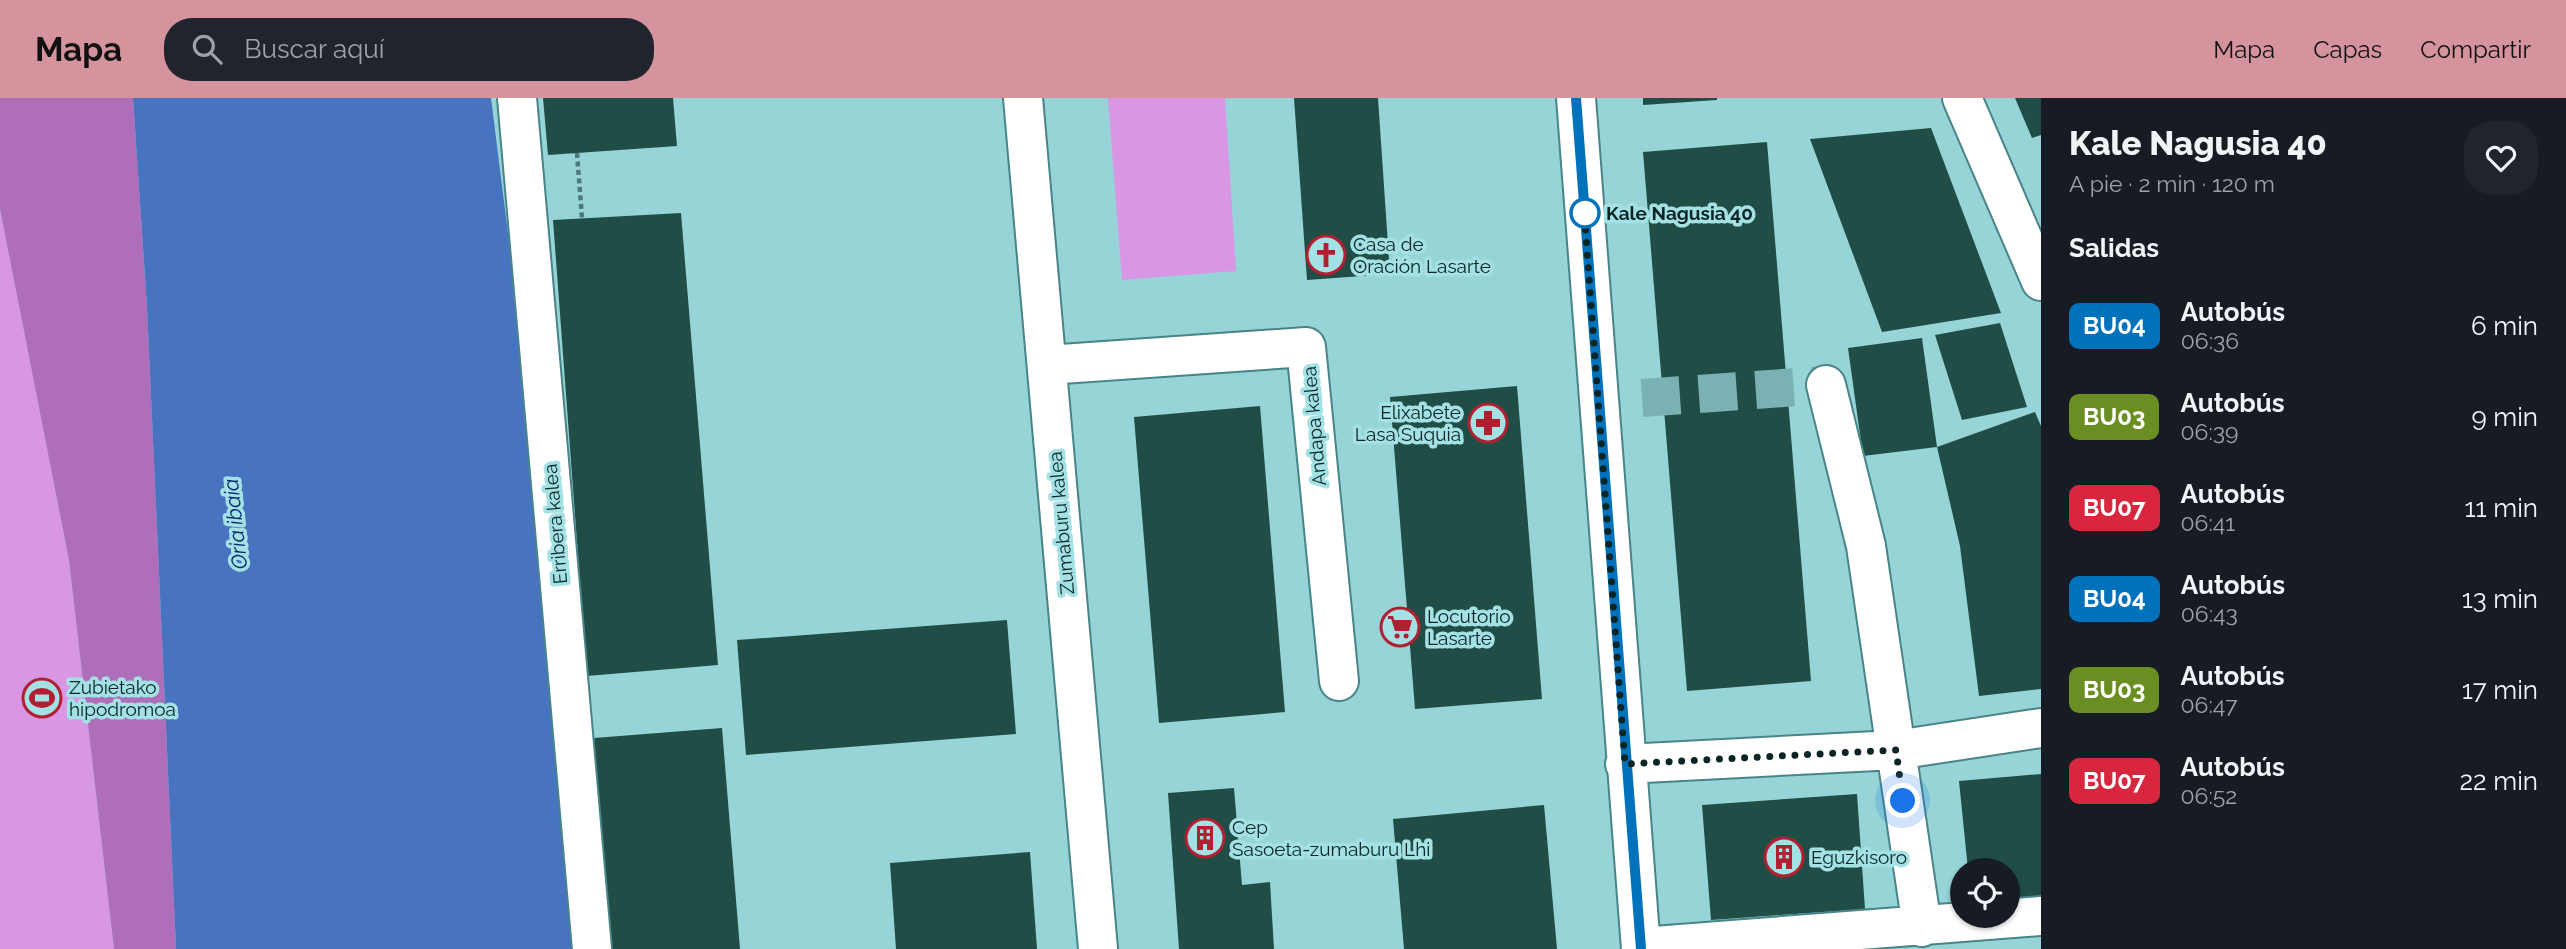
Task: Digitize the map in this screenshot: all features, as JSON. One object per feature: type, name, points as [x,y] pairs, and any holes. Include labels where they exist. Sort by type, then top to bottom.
[{"type":"street","name":"Erribera kalea","points":[[517,98],[592,949]]},
{"type":"street","name":"Zumaburu kalea","points":[[1023,98],[1098,949]]},
{"type":"street","points":[[1576,98],[1641,948],[2041,916]]},
{"type":"street","points":[[1962,98],[2041,281]]},
{"type":"street","name":"Andapa kalea","points":[[1047,365],[1306,347],[1339,681]]},
{"type":"street","points":[[1826,385],[1866,546],[1922,927]]},
{"type":"street","points":[[1625,764],[1896,750],[2041,728]]},
{"type":"path","points":[[577,153],[582,218]]},
{"type":"shaded area","points":[[0,98],[133,98],[147,307],[176,949],[114,949],[69,560],[0,209]]},
{"type":"shaded area","points":[[1108,98],[1225,98],[1236,271],[1122,280]]},
{"type":"shaded area","name":"Zubietako hipodromoa","points":[[0,209],[69,560],[114,949],[0,949]]},
{"type":"water","name":"Oria ibaia","points":[[133,98],[491,98],[523,353],[575,949],[176,949],[147,307]]},
{"type":"building","points":[[543,98],[673,98],[677,146],[548,155]]},
{"type":"building","points":[[1294,98],[1378,98],[1390,274],[1307,280]]},
{"type":"building","points":[[1643,98],[1717,98],[1717,100],[1643,105]]},
{"type":"building","points":[[2015,98],[2041,98],[2041,135],[2032,138]]},
{"type":"building","points":[[1931,128],[2001,313],[1882,332],[1810,139]]},
{"type":"building","points":[[1767,142],[1811,681],[1687,691],[1643,152]]},
{"type":"building","points":[[681,213],[718,665],[587,676],[553,220]]},
{"type":"building","points":[[2000,323],[2027,407],[1962,420],[1935,335]]},
{"type":"building","points":[[1922,338],[1937,447],[1863,456],[1848,348]]},
{"type":"building","points":[[1517,386],[1542,699],[1415,709],[1390,397]]},
{"type":"building","points":[[1260,406],[1285,712],[1159,723],[1134,417]]},
{"type":"building","points":[[2035,412],[2041,426],[2041,689],[1979,696],[1960,546],[1937,447]]},
{"type":"building","points":[[1007,620],[1016,734],[746,755],[737,640]]},
{"type":"building","points":[[722,728],[740,949],[611,949],[594,738]]},
{"type":"building","points":[[2041,774],[2041,899],[2020,901],[2020,858],[1967,858],[1959,781]]},
{"type":"building","name":"Cep Sasoeta-zumaburu Lhi","points":[[1234,788],[1242,885],[1270,882],[1274,949],[1179,949],[1168,793]]},
{"type":"building","name":"Eguzkisoro","points":[[1857,794],[1865,909],[1711,920],[1702,805]]},
{"type":"building","points":[[1544,805],[1557,949],[1404,949],[1393,819]]},
{"type":"building","points":[[1030,852],[1037,949],[896,949],[890,863]]},
{"type":"tunnel","points":[[1642,398],[1826,385]]},
{"type":"bus line","name":"BU04","points":[[1576,98],[1641,949]]},
{"type":"place","name":"Kale Nagusia 40","points":[[1585,213]]},
{"type":"place","name":"Casa de Oración Lasarte","points":[[1326,255]]},
{"type":"place","name":"Elixabete Lasa Suquia","points":[[1488,423]]},
{"type":"place","name":"Locutorio Lasarte","points":[[1400,627]]},
{"type":"place","name":"Zubietako hipodromoa","points":[[42,698]]},
{"type":"place","name":"Cep Sasoeta-zumaburu Lhi","points":[[1205,838]]},
{"type":"place","name":"Eguzkisoro","points":[[1784,857]]},
{"type":"route","points":[[1585,213],[1584,209],[1625,764],[1896,750],[1903,801]]}]
